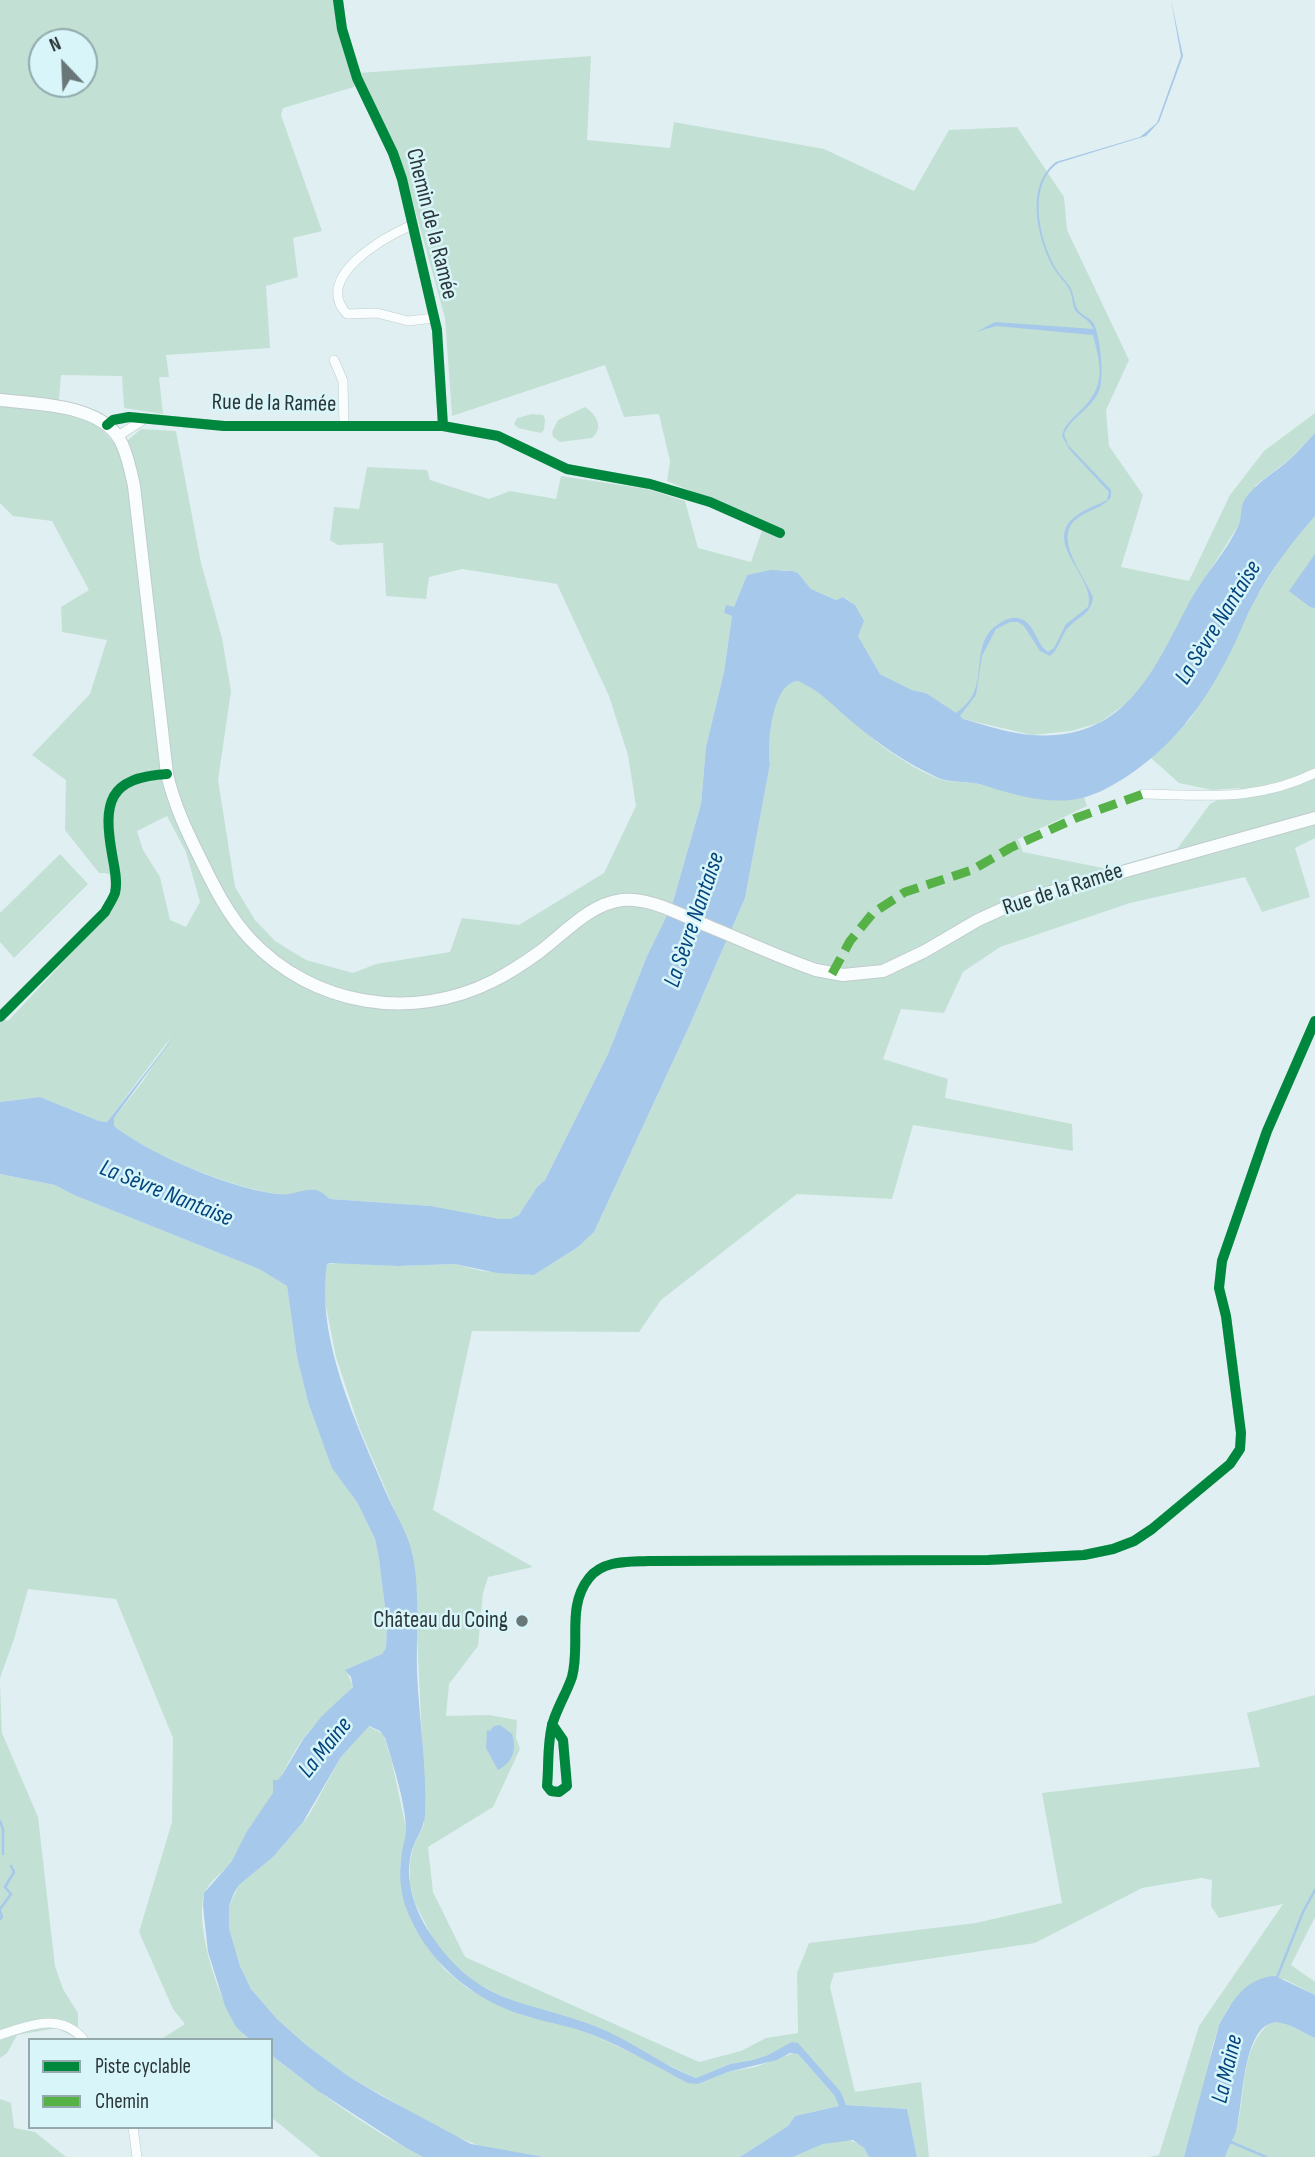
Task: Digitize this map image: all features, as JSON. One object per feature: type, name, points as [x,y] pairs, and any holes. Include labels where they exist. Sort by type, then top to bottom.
[{"type":"main road","points":[[0,400],[79,411],[107,425],[118,436]]},
{"type":"main road","name":"Rue de la Ramée","points":[[118,436],[134,486],[167,774],[173,799],[219,894],[240,926],[262,950],[293,974],[345,998],[396,1005],[433,1002],[453,997],[513,970],[601,906],[625,900],[657,904],[816,970],[843,975],[871,974],[900,964],[978,919],[1022,900],[1315,818]]},
{"type":"street","name":"Chemin de la Ramée","points":[[338,0],[342,29],[357,78],[393,153],[402,179],[437,330],[443,426]]},
{"type":"street","name":"Chemin de la Ramée","points":[[412,225],[391,234],[362,255],[341,277],[339,295],[342,309],[347,314],[377,313],[408,321],[434,318]]},
{"type":"street","points":[[334,360],[343,381],[344,426]]},
{"type":"street","name":"Rue de la Ramée","points":[[107,425],[113,420],[129,417],[225,426],[443,426],[498,436],[567,469],[650,484],[710,502],[780,533]]},
{"type":"street","points":[[118,436],[143,420]]},
{"type":"street","points":[[1143,794],[1222,797],[1271,790],[1315,773]]},
{"type":"street","points":[[0,1017],[104,912],[114,894],[114,869],[107,827],[110,803],[115,794],[129,782],[167,774]]},
{"type":"street","points":[[552,1724],[563,1740],[567,1786],[559,1792],[551,1791],[547,1786],[552,1724],[572,1677],[577,1630],[574,1616],[580,1594],[589,1578],[608,1565],[648,1560],[988,1560],[1084,1555],[1134,1541],[1230,1464],[1240,1449],[1241,1433],[1226,1316],[1219,1288],[1222,1261],[1267,1131],[1315,1021]]},
{"type":"street","points":[[0,2035],[31,2023],[44,2022],[68,2027],[82,2038]]},
{"type":"street","points":[[133,2129],[137,2157]]},
{"type":"green space","points":[[0,0],[339,0],[359,73],[591,56],[587,140],[670,148],[674,122],[824,149],[914,191],[949,130],[1017,127],[1064,197],[1067,230],[1129,360],[1106,410],[1109,446],[1143,495],[1121,567],[1189,581],[1230,495],[1264,451],[1315,413],[1315,433],[1291,458],[1256,485],[1238,526],[1192,599],[1176,632],[1143,686],[1131,700],[1099,723],[1071,731],[1032,735],[963,719],[926,693],[912,690],[880,674],[858,636],[855,605],[844,597],[836,600],[811,589],[798,573],[785,570],[747,575],[734,607],[724,613],[732,616],[724,672],[706,747],[701,804],[672,905],[647,956],[608,1054],[545,1180],[537,1187],[519,1215],[510,1219],[431,1206],[330,1199],[317,1192],[283,1194],[259,1190],[192,1169],[149,1148],[114,1126],[114,1118],[143,1081],[172,1036],[107,1122],[40,1097],[0,1102],[0,1017],[8,1021],[108,914],[121,880],[106,873],[99,873],[65,830],[66,780],[32,755],[90,694],[107,640],[62,632],[61,607],[89,590],[52,521],[13,516],[0,503]],"holes":[[[359,74],[393,142],[409,188],[445,318],[452,416],[605,365],[624,417],[659,414],[670,461],[667,481],[765,522],[751,562],[698,548],[685,501],[647,489],[561,476],[556,499],[510,491],[489,499],[430,480],[427,470],[367,467],[359,509],[334,507],[330,540],[338,545],[383,543],[386,596],[426,599],[429,577],[462,569],[557,584],[609,696],[628,755],[636,806],[604,873],[519,925],[462,918],[450,952],[376,964],[353,973],[306,960],[275,941],[255,920],[235,887],[218,780],[231,691],[222,638],[201,563],[176,431],[141,429],[119,448],[96,423],[58,413],[61,375],[122,376],[124,408],[163,414],[159,377],[169,377],[166,355],[270,348],[266,286],[298,277],[293,238],[322,231],[281,115],[283,108],[354,87]],[[167,816],[186,852],[200,902],[186,927],[170,920],[160,877],[143,850],[137,831]]]},
{"type":"green space","points":[[585,407],[598,422],[598,430],[592,438],[560,442],[553,437],[552,432],[558,420]]},
{"type":"green space","points":[[532,414],[543,415],[545,419],[541,433],[518,428],[514,424],[517,418]]},
{"type":"green space","points":[[1315,516],[1315,838],[1295,848],[1310,897],[1262,912],[1245,877],[1130,903],[1000,947],[963,972],[944,1013],[901,1009],[883,1059],[948,1079],[945,1098],[1072,1124],[1073,1151],[913,1125],[892,1199],[797,1194],[661,1300],[639,1332],[472,1331],[433,1510],[533,1567],[488,1577],[483,1593],[478,1646],[449,1684],[446,1716],[489,1715],[517,1720],[516,1738],[520,1749],[493,1807],[428,1847],[433,1892],[465,1957],[699,2062],[741,2051],[766,2038],[798,2033],[797,1973],[809,1943],[976,1923],[1062,1903],[1042,1793],[1260,1767],[1247,1713],[1315,1695],[1315,1917],[1291,1965],[1315,1982],[1315,1995],[1284,1979],[1229,2006],[1219,2025],[1212,2048],[1184,2157],[1149,2157],[1159,2155],[1199,2026],[1283,1904],[1219,1918],[1211,1906],[1212,1880],[1201,1878],[1142,1888],[1035,1943],[834,1973],[830,1987],[855,2092],[921,2082],[929,2157],[917,2157],[907,2109],[846,2105],[841,2092],[795,2042],[768,2055],[730,2064],[696,2078],[566,2017],[514,2002],[470,1980],[450,1961],[433,1939],[415,1903],[410,1885],[413,1848],[424,1824],[413,1554],[359,1427],[336,1357],[325,1302],[327,1264],[455,1264],[482,1271],[534,1275],[578,1247],[594,1232],[745,898],[770,764],[770,729],[776,703],[789,684],[798,681],[810,687],[882,746],[935,777],[1044,798],[1084,797],[1087,806],[1018,839],[1023,852],[1108,869],[1177,849],[1210,804],[1240,788],[1212,790],[1179,783],[1151,758],[1190,719],[1221,670],[1254,601],[1287,548]]},
{"type":"green space","points":[[60,854],[88,884],[14,958],[0,942],[0,913]]},
{"type":"green space","points":[[0,1174],[55,1185],[259,1269],[287,1286],[297,1357],[308,1402],[333,1468],[357,1502],[375,1539],[387,1623],[386,1648],[382,1654],[346,1670],[353,1686],[305,1736],[271,1797],[247,1831],[233,1860],[210,1883],[205,1892],[202,1906],[203,1926],[212,1970],[230,2013],[248,2038],[163,2038],[185,2024],[173,2009],[139,1932],[172,1822],[173,1738],[116,1599],[28,1589],[0,1678]]},
{"type":"green space","points":[[0,1683],[2,1733],[38,1817],[55,1966],[63,1989],[78,2013],[78,2026],[74,2037],[57,2028],[17,2035],[7,2053],[0,2058]]},
{"type":"green space","points":[[368,1726],[383,1734],[392,1762],[407,1833],[400,1866],[421,1937],[444,1969],[467,1988],[525,2016],[566,2025],[593,2035],[698,2084],[728,2072],[798,2054],[834,2095],[839,2106],[795,2116],[788,2126],[740,2157],[544,2157],[482,2147],[450,2134],[348,2076],[305,2044],[277,2019],[251,1989],[240,1966],[229,1928],[229,1906],[239,1885],[273,1857],[309,1815],[341,1757]]},
{"type":"green space","points":[[1270,2023],[1284,2023],[1315,2038],[1315,2157],[1225,2157],[1236,2132],[1248,2059],[1260,2033]]},
{"type":"green space","points":[[273,2057],[345,2110],[423,2157],[320,2157],[273,2119]]},
{"type":"green space","points":[[0,2099],[11,2103],[14,2128],[35,2132],[66,2157],[0,2157]]},
{"type":"green space","points":[[840,2140],[858,2143],[869,2157],[793,2157],[823,2144]]},
{"type":"water","points":[[1171,0],[1183,56],[1159,122],[1146,136],[1058,163],[1042,184],[1039,212],[1044,242],[1057,270],[1071,289],[1078,310],[1094,324],[1100,353],[1102,376],[1099,391],[1064,434],[1068,445],[1111,490],[1111,497],[1100,506],[1079,517],[1071,525],[1068,535],[1072,556],[1093,597],[1089,609],[1069,627],[1050,656],[1040,651],[1024,626],[1018,622],[1010,622],[996,629],[982,656],[976,695],[960,716],[963,719],[1031,735],[1064,734],[1091,727],[1113,714],[1132,697],[1163,652],[1196,591],[1234,534],[1245,499],[1315,433],[1315,516],[1267,579],[1214,683],[1190,718],[1177,734],[1146,762],[1109,787],[1087,797],[1071,800],[1037,799],[936,777],[865,733],[815,691],[798,681],[789,684],[782,692],[773,715],[769,742],[770,764],[745,898],[594,1232],[578,1247],[534,1275],[497,1273],[455,1264],[327,1264],[327,1323],[342,1384],[413,1556],[425,1815],[412,1850],[409,1873],[417,1908],[434,1939],[470,1978],[488,1990],[597,2027],[696,2078],[730,2064],[768,2055],[792,2042],[798,2043],[841,2092],[846,2105],[907,2109],[917,2157],[869,2157],[864,2148],[853,2140],[823,2144],[793,2157],[740,2157],[788,2126],[795,2116],[839,2106],[834,2095],[798,2054],[790,2053],[777,2060],[728,2072],[698,2084],[688,2083],[605,2040],[506,2009],[487,2000],[452,1975],[424,1943],[405,1905],[400,1876],[406,1831],[401,1797],[385,1738],[380,1731],[369,1726],[341,1757],[303,1822],[273,1857],[239,1885],[229,1906],[229,1928],[240,1966],[251,1989],[277,2019],[348,2076],[471,2144],[544,2157],[423,2157],[318,2091],[273,2057],[273,2038],[248,2038],[236,2027],[225,2006],[208,1952],[204,1893],[232,1861],[247,1831],[273,1793],[273,1780],[278,1780],[282,1775],[304,1738],[322,1716],[353,1687],[351,1677],[345,1670],[382,1654],[386,1648],[387,1623],[375,1539],[357,1502],[332,1468],[308,1402],[297,1357],[287,1286],[259,1269],[55,1185],[0,1174],[0,1102],[40,1097],[107,1122],[176,1034],[114,1118],[114,1126],[149,1148],[216,1178],[259,1191],[283,1194],[316,1190],[330,1199],[431,1206],[500,1219],[519,1215],[537,1187],[545,1180],[608,1054],[647,956],[672,905],[701,804],[706,747],[724,672],[732,616],[724,613],[726,605],[734,607],[747,575],[771,570],[792,571],[798,573],[811,589],[836,600],[843,597],[855,605],[864,621],[858,636],[880,674],[912,690],[926,693],[956,713],[967,704],[974,692],[986,637],[1000,623],[1015,618],[1026,622],[1048,652],[1054,648],[1066,624],[1088,607],[1089,596],[1067,549],[1064,537],[1067,526],[1076,516],[1107,500],[1109,492],[1070,450],[1062,436],[1064,429],[1086,405],[1097,387],[1100,368],[1093,335],[996,326],[976,332],[995,322],[1093,329],[1075,310],[1069,289],[1055,270],[1042,242],[1037,212],[1040,184],[1046,172],[1056,162],[1140,137],[1157,123],[1181,56]]},
{"type":"water","points":[[1315,554],[1315,608],[1289,591]]},
{"type":"water","points":[[500,1725],[512,1734],[514,1745],[510,1759],[498,1770],[486,1748],[487,1730]]},
{"type":"water","name":"La Maine","points":[[1275,1976],[1315,1995],[1315,2038],[1280,2023],[1269,2024],[1260,2031],[1253,2042],[1245,2073],[1236,2132],[1225,2157],[1184,2157],[1219,2025],[1241,1992],[1255,1981]]},
{"type":"waterway","points":[[0,1821],[3,1829],[3,1854]]},
{"type":"waterway","points":[[0,1909],[11,1894],[5,1887],[14,1872],[11,1866]]},
{"type":"waterway","points":[[1276,1980],[1303,1912],[1315,1890]]},
{"type":"waterway","points":[[0,1911],[0,1919]]},
{"type":"waterway","points":[[1231,2142],[1266,2157]]},
{"type":"marked path","points":[[832,974],[850,941],[873,913],[905,892],[972,870],[1010,848],[1076,818],[1143,794]]},
{"type":"cycle path","points":[[338,0],[342,29],[357,78],[393,153],[402,179],[437,330],[443,426]]},
{"type":"cycle path","points":[[107,425],[113,420],[129,417],[224,426],[443,426],[498,436],[567,469],[650,484],[710,502],[780,533]]},
{"type":"cycle path","points":[[0,1017],[105,912],[113,898],[116,879],[108,820],[114,796],[121,787],[132,781],[167,774]]},
{"type":"cycle path","points":[[552,1724],[563,1740],[567,1786],[559,1792],[551,1791],[547,1786],[551,1729],[553,1722],[572,1677],[578,1601],[589,1578],[601,1568],[624,1562],[648,1561],[988,1560],[1084,1555],[1134,1541],[1230,1464],[1240,1449],[1241,1433],[1226,1316],[1219,1288],[1222,1261],[1267,1131],[1315,1021]]},
{"type":"place","name":"Château du Coing","points":[[522,1621]]},
{"type":"water label","name":"La Sèvre Nantaise","points":[[1219,623]]},
{"type":"water label","name":"La Sèvre Nantaise","points":[[695,920]]},
{"type":"water label","name":"La Sèvre Nantaise","points":[[166,1194]]}]
